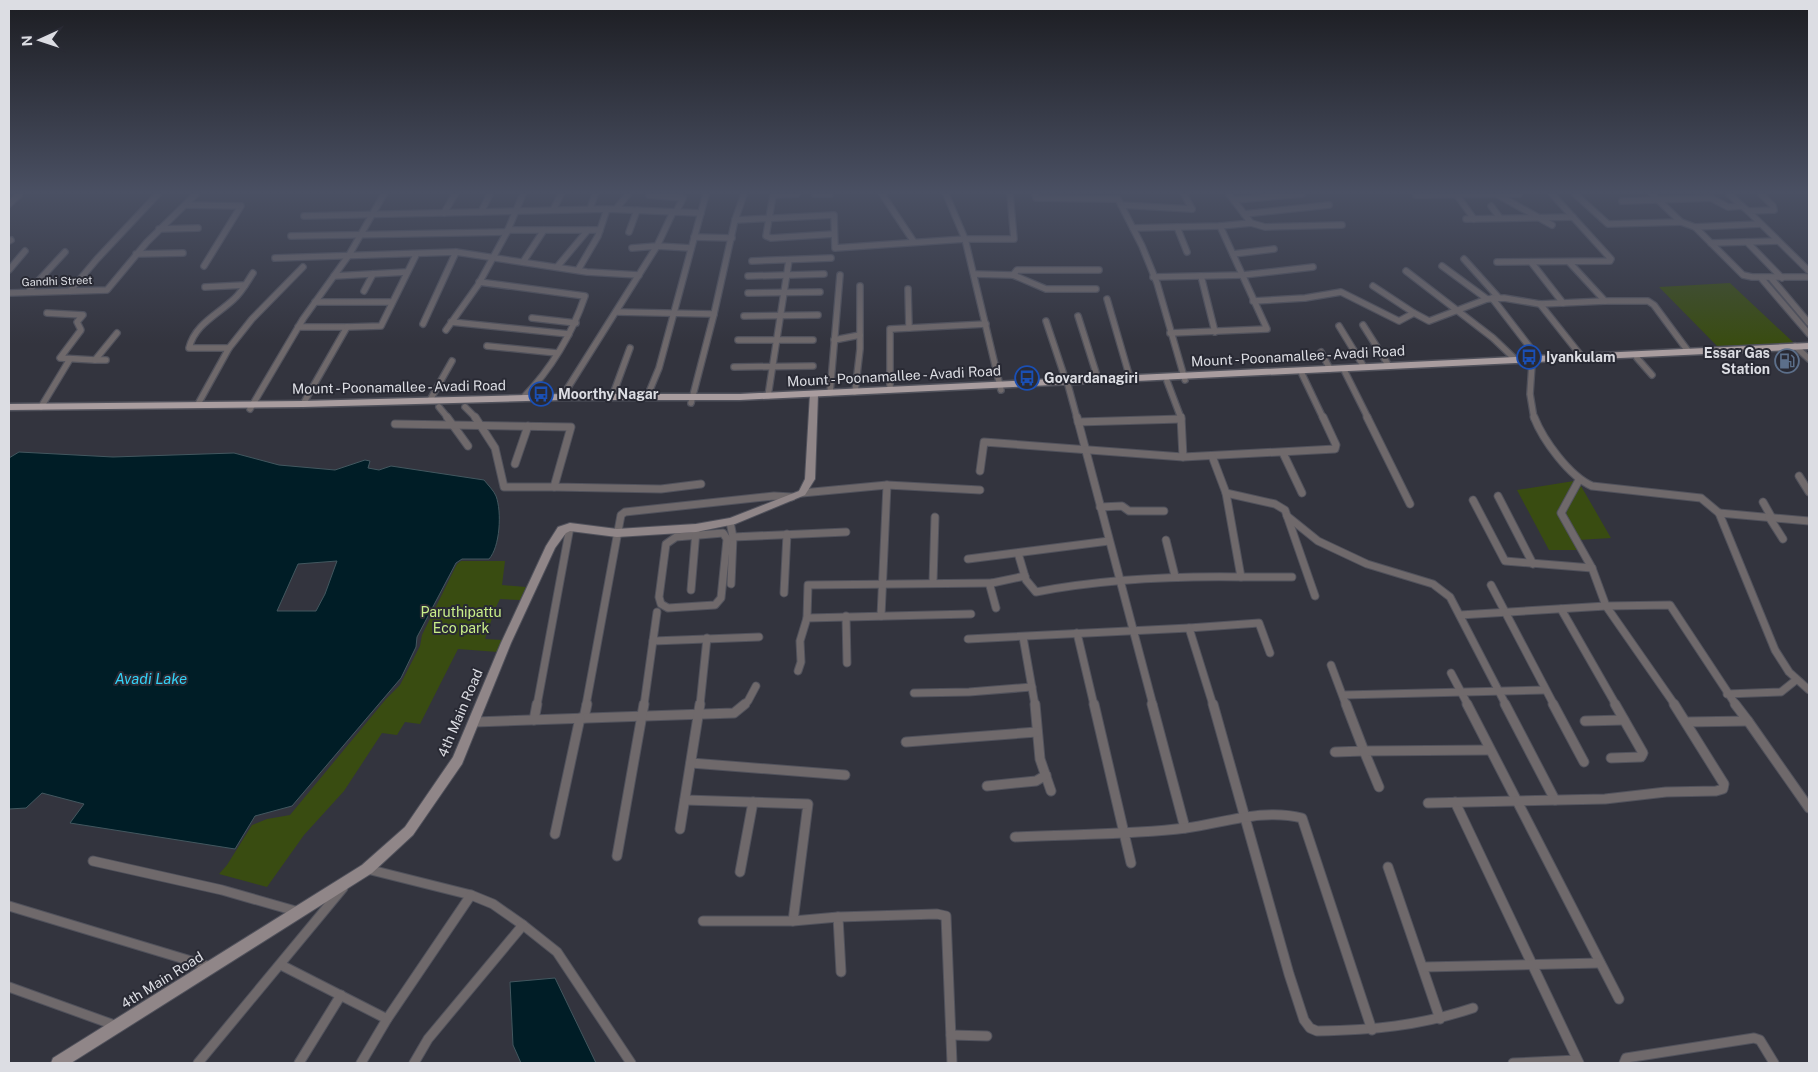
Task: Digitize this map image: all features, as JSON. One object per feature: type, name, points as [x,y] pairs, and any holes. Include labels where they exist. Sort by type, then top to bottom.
[{"type":"main road","name":"Mount - Poonamallee - Avadi Road","points":[[9,412],[251,407],[439,407],[814,397],[1000,388],[1098,379],[1302,374],[1688,351],[1804,349]]},
{"type":"main road","name":"Mount - Poonamallee - Avadi Road","points":[[1067,383],[1167,381],[1184,378],[1364,367],[1516,360],[1638,358],[1804,349]]},
{"type":"main road","name":"Mount - Poonamallee - Avadi Road","points":[[9,407],[198,404],[251,407],[562,397],[647,397],[692,400],[768,396],[814,397],[830,394],[890,390],[1000,388]]},
{"type":"main road","points":[[570,527],[617,533],[696,531],[730,522],[797,495],[810,479],[814,397]]},
{"type":"main road","name":"4th Main Road","points":[[58,1063],[368,869],[409,831],[458,760],[538,572],[556,537],[562,530],[570,527]]},
{"type":"street","points":[[70,291],[110,244]]},
{"type":"street","points":[[136,254],[145,244]]},
{"type":"street","points":[[204,266],[218,244]]},
{"type":"street","points":[[251,407],[298,327],[356,244]]},
{"type":"street","points":[[446,330],[469,300],[500,244]]},
{"type":"street","points":[[523,262],[535,244]]},
{"type":"street","points":[[557,267],[576,244]]},
{"type":"street","points":[[578,270],[592,244]]},
{"type":"street","points":[[647,397],[659,368],[692,244]]},
{"type":"street","points":[[692,400],[731,244]]},
{"type":"street","points":[[835,244],[835,248],[887,244]]},
{"type":"street","points":[[966,244],[1000,388]]},
{"type":"street","points":[[1140,244],[1161,295],[1184,378]]},
{"type":"street","points":[[1183,244],[1187,252]]},
{"type":"street","points":[[1170,333],[1267,329],[1228,244]]},
{"type":"street","points":[[1497,262],[1610,262],[1611,259],[1597,244]]},
{"type":"street","points":[[1712,244],[1743,275],[1761,278],[1809,277]]},
{"type":"street","points":[[1749,244],[1782,278]]},
{"type":"street","points":[[1781,244],[1809,270]]},
{"type":"street","points":[[562,397],[657,246]]},
{"type":"street","points":[[632,248],[657,246],[691,248]]},
{"type":"street","points":[[1233,254],[1274,249]]},
{"type":"street","points":[[9,270],[25,251]]},
{"type":"street","points":[[29,292],[65,252]]},
{"type":"street","points":[[274,258],[416,255],[456,252],[578,270],[639,275]]},
{"type":"street","points":[[423,324],[456,252]]},
{"type":"street","points":[[136,254],[183,253]]},
{"type":"street","name":"Gandhi Street","points":[[9,293],[107,290],[136,254]]},
{"type":"street","points":[[298,327],[381,326],[416,255]]},
{"type":"street","points":[[752,261],[830,258]]},
{"type":"street","points":[[1464,259],[1493,298],[1534,361],[1530,395],[1533,420],[1541,434],[1579,480],[1592,486],[1701,498],[1719,513],[1775,650],[1785,668],[1809,690]]},
{"type":"street","points":[[768,396],[789,260]]},
{"type":"street","points":[[1531,262],[1563,303]]},
{"type":"street","points":[[1569,262],[1605,301]]},
{"type":"street","points":[[1442,266],[1493,298],[1540,304],[1648,301],[1654,305],[1688,351]]},
{"type":"street","points":[[198,404],[229,348],[252,319],[303,267]]},
{"type":"street","points":[[1153,277],[1243,275],[1313,267]]},
{"type":"street","points":[[1013,275],[1017,270],[1100,270]]},
{"type":"street","points":[[1406,271],[1493,338],[1516,360]]},
{"type":"street","points":[[229,348],[188,348],[191,339],[197,331],[235,298],[253,272]]},
{"type":"street","points":[[334,276],[407,272]]},
{"type":"street","points":[[364,291],[373,274]]},
{"type":"street","points":[[748,276],[824,274]]},
{"type":"street","points":[[974,274],[1013,275],[1046,289],[1096,289]]},
{"type":"street","points":[[830,394],[840,275]]},
{"type":"street","points":[[1201,276],[1215,332]]},
{"type":"street","points":[[1761,278],[1809,334]]},
{"type":"street","points":[[1771,278],[1809,323]]},
{"type":"street","points":[[479,282],[585,296],[576,323],[542,378],[523,398]]},
{"type":"street","points":[[205,287],[245,285]]},
{"type":"street","points":[[855,392],[860,349],[860,286]]},
{"type":"street","points":[[1373,286],[1414,313],[1430,321],[1493,298]]},
{"type":"street","points":[[908,289],[910,328]]},
{"type":"street","points":[[748,293],[820,292]]},
{"type":"street","points":[[1253,300],[1305,298],[1341,292],[1399,321],[1414,313]]},
{"type":"street","points":[[1107,299],[1130,378]]},
{"type":"street","points":[[315,302],[392,302]]},
{"type":"street","points":[[1540,304],[1582,357]]},
{"type":"street","points":[[616,312],[714,314]]},
{"type":"street","points":[[46,313],[83,313],[77,322],[81,330],[59,357],[106,360]]},
{"type":"street","points":[[744,316],[818,315]]},
{"type":"street","points":[[1078,316],[1098,379]]},
{"type":"street","points":[[532,318],[576,323]]},
{"type":"street","points":[[1046,320],[1078,422],[1186,828]]},
{"type":"street","points":[[451,322],[569,334]]},
{"type":"street","points":[[890,390],[890,329],[986,324]]},
{"type":"street","points":[[1363,325],[1389,366]]},
{"type":"street","points":[[1339,326],[1364,367]]},
{"type":"street","points":[[303,404],[347,327]]},
{"type":"street","points":[[95,360],[117,333]]},
{"type":"street","points":[[834,340],[860,335]]},
{"type":"street","points":[[738,340],[814,340]]},
{"type":"street","points":[[487,346],[557,353]]},
{"type":"street","points":[[612,397],[630,348]]},
{"type":"street","points":[[1804,349],[1809,359]]},
{"type":"street","points":[[1321,352],[1330,369]]},
{"type":"street","points":[[1638,358],[1652,375]]},
{"type":"street","points":[[41,406],[70,359]]},
{"type":"street","points":[[430,400],[452,361]]},
{"type":"street","points":[[734,366],[813,366]]},
{"type":"street","points":[[1345,372],[1410,504]]},
{"type":"street","points":[[980,471],[984,442],[1183,457],[1335,450],[1336,446],[1302,374]]},
{"type":"street","points":[[1167,381],[1182,419],[1183,457]]},
{"type":"street","points":[[466,406],[496,448],[504,487],[607,490],[661,489],[701,484]]},
{"type":"street","points":[[439,407],[468,446]]},
{"type":"street","points":[[1078,422],[1182,419]]},
{"type":"street","points":[[395,424],[571,427],[554,487]]},
{"type":"street","points":[[515,464],[528,426]]},
{"type":"street","points":[[1283,453],[1302,493]]},
{"type":"street","points":[[1212,456],[1226,493],[1241,577]]},
{"type":"street","points":[[1799,476],[1809,492]]},
{"type":"street","points":[[1428,803],[1605,799],[1666,792],[1716,791],[1723,788],[1724,784],[1687,722],[1606,606],[1592,568],[1561,513],[1579,480]]},
{"type":"street","points":[[882,616],[887,485]]},
{"type":"street","points":[[555,834],[582,718],[619,519],[625,512],[887,485],[980,490]]},
{"type":"street","points":[[1226,493],[1281,506],[1287,516],[1315,596]]},
{"type":"street","points":[[1498,496],[1533,564]]},
{"type":"street","points":[[1473,500],[1505,561],[1592,568]]},
{"type":"street","points":[[1763,502],[1783,539]]},
{"type":"street","points":[[1100,506],[1122,506],[1129,511],[1164,511]]},
{"type":"street","points":[[1719,513],[1809,521]]},
{"type":"street","points":[[1287,516],[1318,541],[1367,564],[1433,584],[1450,598],[1555,800]]},
{"type":"street","points":[[933,582],[935,517]]},
{"type":"street","points":[[730,522],[733,537],[731,584]]},
{"type":"street","points":[[534,720],[570,527]]},
{"type":"street","points":[[696,531],[723,533],[726,536],[721,598],[715,605],[706,607],[668,608],[661,604],[659,597],[666,544],[676,537],[696,531]]},
{"type":"street","points":[[692,590],[696,531]]},
{"type":"street","points":[[733,537],[846,532]]},
{"type":"street","points":[[784,593],[786,534]]},
{"type":"street","points":[[1166,540],[1175,576]]},
{"type":"street","points":[[968,559],[1110,541]]},
{"type":"street","points":[[1018,553],[1026,584],[1036,592],[1120,579],[1175,576],[1292,577]]},
{"type":"street","points":[[798,671],[801,662],[800,641],[807,618],[808,586],[933,582],[992,583],[1025,576]]},
{"type":"street","points":[[992,583],[990,586],[996,608]]},
{"type":"street","points":[[1491,585],[1504,613],[1584,762]]},
{"type":"street","points":[[1460,615],[1606,606],[1670,605],[1727,694],[1809,808]]},
{"type":"street","points":[[1561,609],[1643,756],[1641,758],[1611,758]]},
{"type":"street","points":[[617,856],[642,716],[657,612]]},
{"type":"street","points":[[807,618],[971,614]]},
{"type":"street","points":[[846,616],[846,663]]},
{"type":"street","points":[[968,639],[1259,623],[1270,653]]},
{"type":"street","points":[[1189,628],[1216,714],[1289,974],[1304,1020],[1310,1028],[1317,1031],[1372,1030],[1440,1019],[1473,1008]]},
{"type":"street","points":[[1078,633],[1131,863]]},
{"type":"street","points":[[653,641],[759,637]]},
{"type":"street","points":[[1023,637],[1032,687],[1040,759],[1051,791]]},
{"type":"street","points":[[680,829],[699,714],[707,638]]},
{"type":"street","points":[[1331,665],[1379,787]]},
{"type":"street","points":[[1451,673],[1619,999]]},
{"type":"street","points":[[1727,694],[1781,692],[1796,680]]},
{"type":"street","points":[[475,722],[734,714],[748,701],[756,686]]},
{"type":"street","points":[[914,693],[970,692],[1032,687]]},
{"type":"street","points":[[1343,695],[1545,690]]},
{"type":"street","points":[[1585,721],[1624,720]]},
{"type":"street","points":[[1687,722],[1748,721]]},
{"type":"street","points":[[906,742],[1037,732]]},
{"type":"street","points":[[1335,752],[1490,750]]},
{"type":"street","points":[[691,764],[845,775]]},
{"type":"street","points":[[987,786],[1036,781],[1046,775]]},
{"type":"street","points":[[685,800],[808,804],[793,921]]},
{"type":"street","points":[[740,872],[753,802]]},
{"type":"street","points":[[1455,802],[1578,1062],[1513,1063]]},
{"type":"street","points":[[1015,837],[1186,828],[1244,817],[1294,815],[1302,818],[1372,1030]]},
{"type":"street","points":[[93,861],[249,895],[300,912]]},
{"type":"street","points":[[1388,867],[1424,967],[1440,1019]]},
{"type":"street","points":[[368,869],[471,895],[493,904],[524,925],[557,952],[631,1063]]},
{"type":"street","points":[[198,1063],[348,882]]},
{"type":"street","points":[[361,1063],[387,1019],[471,895]]},
{"type":"street","points":[[9,906],[212,967]]},
{"type":"street","points":[[703,921],[793,921],[838,917],[937,914],[946,916],[952,1063]]},
{"type":"street","points":[[838,917],[841,972]]},
{"type":"street","points":[[414,1063],[428,1039],[524,925]]},
{"type":"street","points":[[1424,967],[1600,963]]},
{"type":"street","points":[[280,965],[387,1019]]},
{"type":"street","points":[[9,987],[118,1026]]},
{"type":"street","points":[[299,1063],[341,995]]},
{"type":"street","points":[[951,1036],[987,1036]]},
{"type":"street","points":[[1624,1063],[1626,1058],[1754,1038],[1760,1040],[1774,1063]]},
{"type":"green space","points":[[1730,283],[1794,343],[1717,346],[1659,287]]},
{"type":"green space","points":[[1574,481],[1557,512],[1577,550],[1549,550],[1517,490]]},
{"type":"green space","points":[[1581,486],[1611,538],[1578,540],[1569,523],[1566,512],[1570,502]]},
{"type":"green space","name":"Paruthipattu Eco park","points":[[461,561],[505,561],[502,585],[526,587],[520,600],[500,599],[496,607],[485,639],[503,640],[498,652],[458,649],[420,724],[405,722],[397,735],[382,733],[344,791],[304,835],[267,887],[219,874],[227,865],[252,825],[267,819],[290,815],[386,699],[400,685],[420,646],[422,635],[449,580],[457,564]]},
{"type":"water","name":"Avadi Lake","points":[[19,452],[113,457],[234,453],[279,465],[335,470],[365,460],[370,461],[368,468],[379,470],[391,466],[484,480],[495,494],[498,503],[498,538],[493,554],[489,559],[462,559],[456,563],[417,637],[416,647],[401,678],[292,806],[255,816],[235,849],[70,823],[84,804],[42,793],[26,808],[9,809],[9,458]],"holes":[[[337,561],[325,594],[316,611],[277,611],[298,564]]]},
{"type":"water","points":[[555,978],[596,1063],[521,1063],[513,1045],[510,982]]},
{"type":"place","name":"Iyankulam","points":[[1529,357]]},
{"type":"place","name":"Essar Gas Station","points":[[1787,361]]},
{"type":"place","name":"Govardanagiri","points":[[1027,378]]},
{"type":"place","name":"Moorthy Nagar","points":[[541,394]]}]
